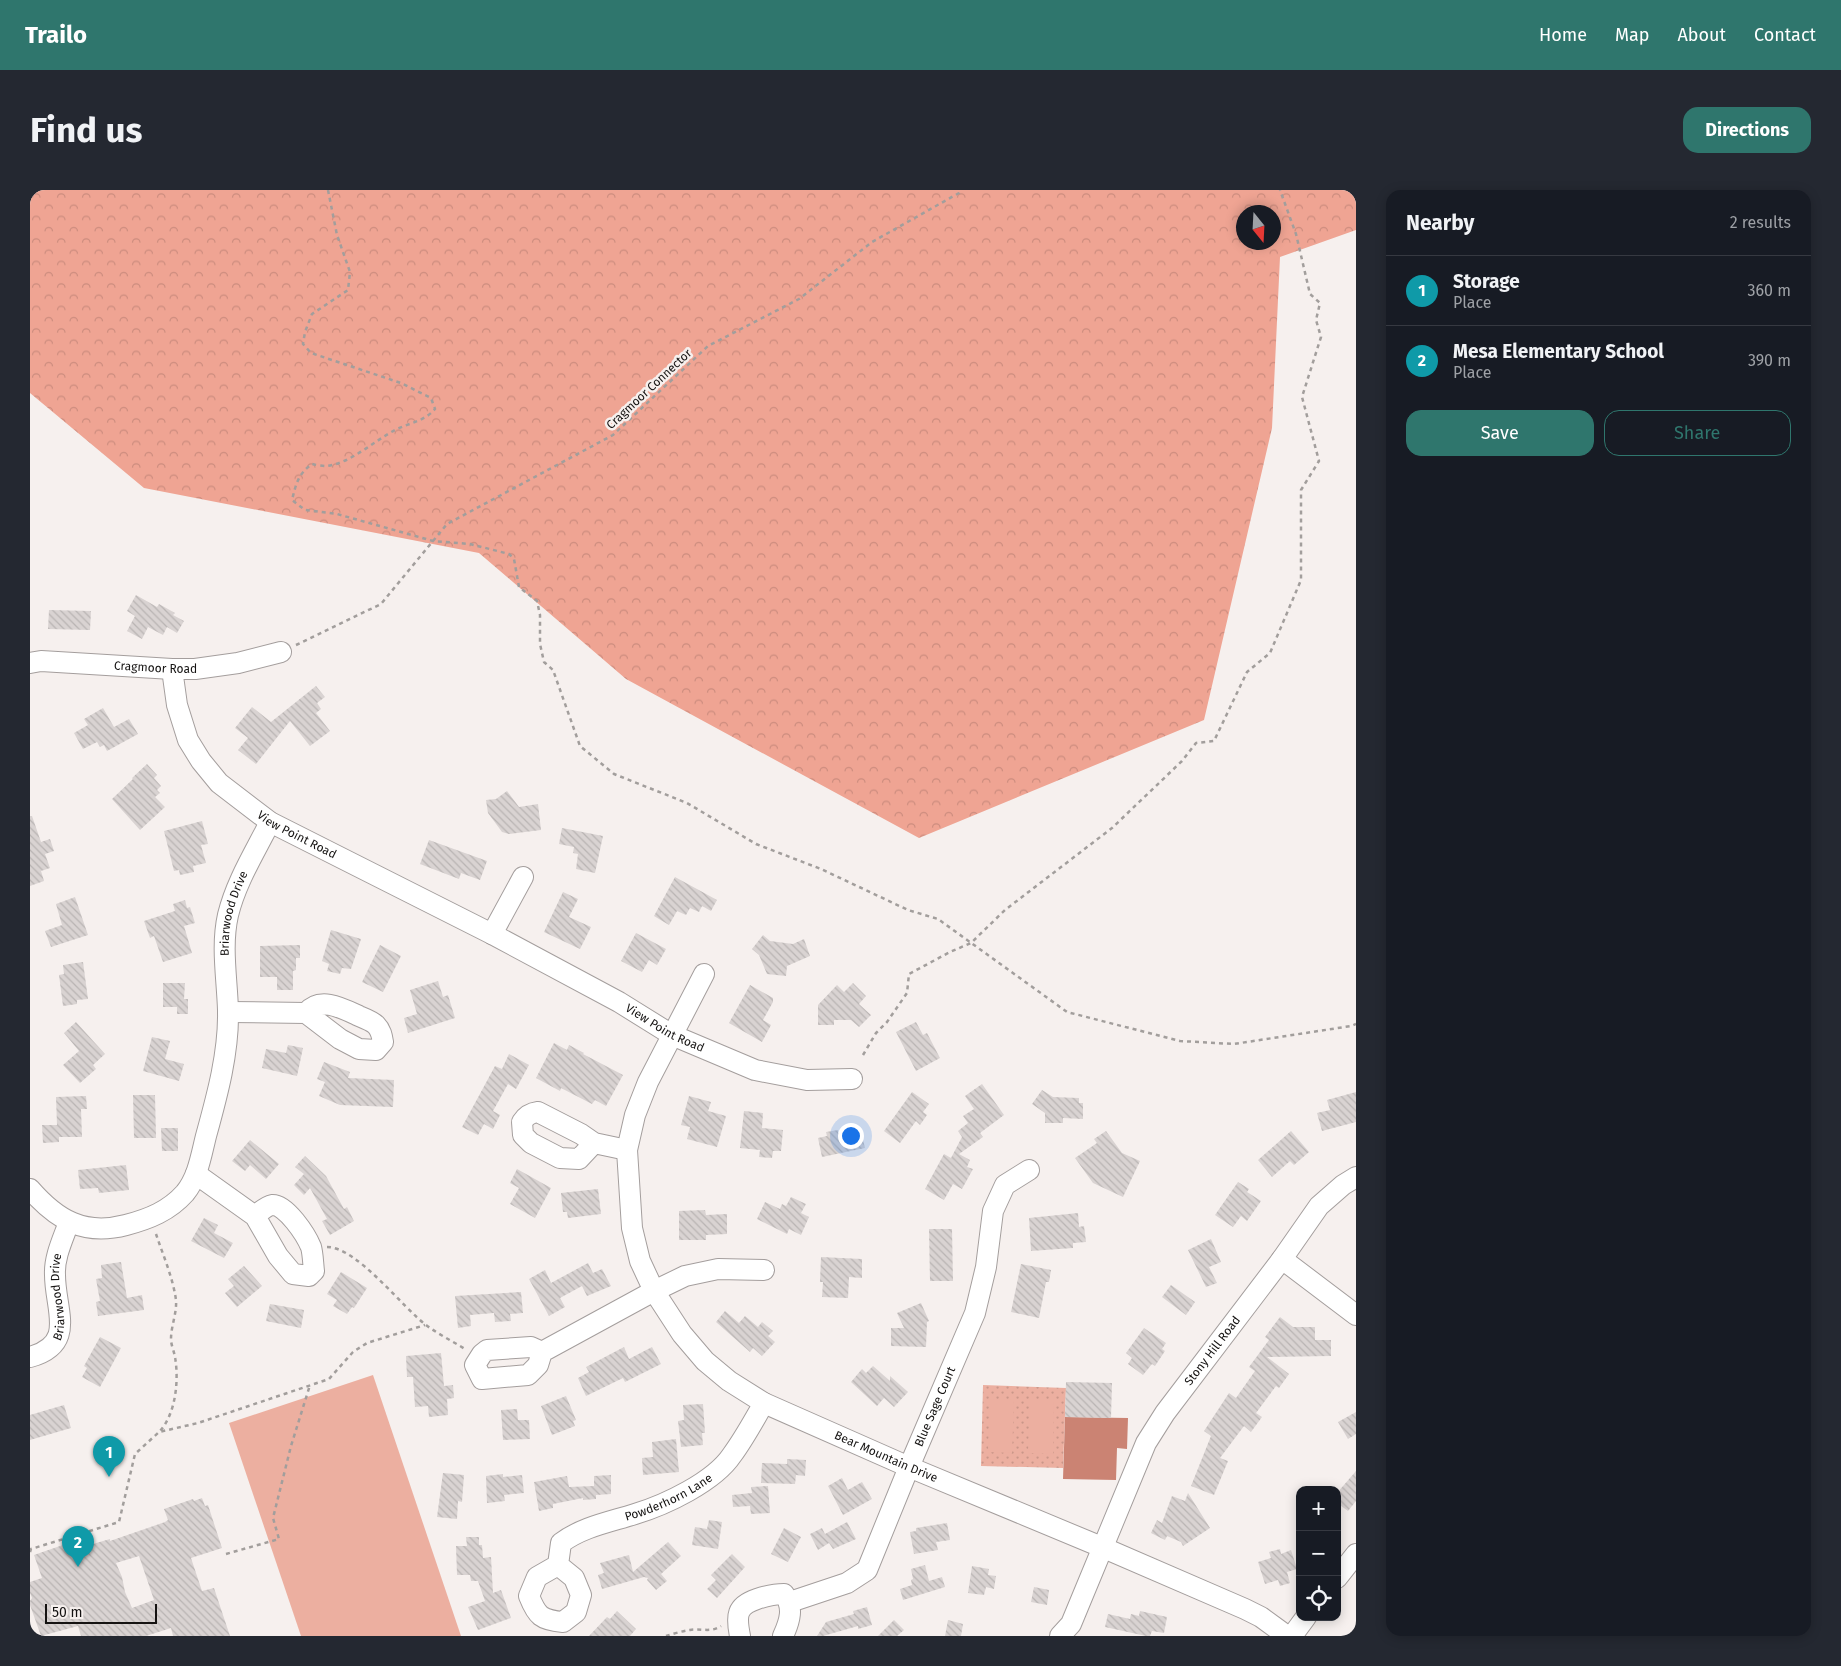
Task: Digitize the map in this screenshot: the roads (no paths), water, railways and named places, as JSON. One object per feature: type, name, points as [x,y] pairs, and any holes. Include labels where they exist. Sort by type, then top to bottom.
[{"type":"street","name":"Cragmoor Road","points":[[30,663],[194,669],[238,663],[281,652]]},
{"type":"street","name":"View Point Road","points":[[172,669],[176,705],[188,740],[201,761],[219,783],[270,822],[492,934],[619,1002],[672,1035],[755,1070],[808,1080],[852,1078]]},
{"type":"street","name":"Briarwood Drive","points":[[30,1188],[43,1203],[69,1222],[88,1227],[116,1228],[148,1219],[172,1206],[186,1191],[196,1174],[224,1062],[228,1012],[224,952],[228,917],[235,891],[270,822]]},
{"type":"street","points":[[492,934],[523,877]]},
{"type":"street","name":"Bear Mountain Drive","points":[[704,974],[648,1082],[635,1115],[627,1150],[632,1228],[640,1261],[654,1291],[682,1334],[705,1361],[729,1381],[764,1403],[908,1468],[1104,1548],[1245,1609],[1261,1617],[1287,1636]]},
{"type":"street","points":[[228,1012],[306,1013]]},
{"type":"street","points":[[594,1143],[627,1150]]},
{"type":"street","name":"Blue Sage Court","points":[[790,1602],[847,1584],[867,1570],[908,1468],[975,1313],[986,1267],[993,1210],[1005,1185],[1029,1170]]},
{"type":"street","points":[[196,1174],[256,1216],[278,1256],[293,1274],[309,1276],[314,1271],[310,1247],[295,1222],[284,1209],[276,1205],[269,1205],[256,1216]]},
{"type":"street","name":"Stony Hill Road","points":[[1060,1636],[1071,1624],[1146,1444],[1165,1413],[1282,1259],[1319,1206],[1343,1185],[1356,1177]]},
{"type":"street","name":"Briarwood Drive","points":[[30,1357],[38,1355],[54,1344],[59,1336],[61,1318],[55,1274],[58,1252],[69,1222]]},
{"type":"street","points":[[1282,1259],[1356,1314]]},
{"type":"street","points":[[542,1352],[531,1347],[488,1350],[479,1358],[475,1366],[477,1373],[482,1379],[528,1375],[538,1365],[542,1352],[685,1276],[718,1269],[764,1270]]},
{"type":"street","name":"Powderhorn Lane","points":[[558,1565],[561,1544],[573,1534],[655,1507],[675,1498],[709,1477],[731,1457],[764,1403]]},
{"type":"street","points":[[1339,1576],[1356,1554]]},
{"type":"street","points":[[739,1629],[739,1611],[746,1603],[771,1594],[784,1594],[790,1602],[790,1614],[783,1636]]},
{"type":"street","points":[[1292,1636],[1303,1621]]},
{"type":"place","name":"Storage","points":[[109,1477]]},
{"type":"place","name":"Mesa Elementary School","points":[[78,1567]]}]
